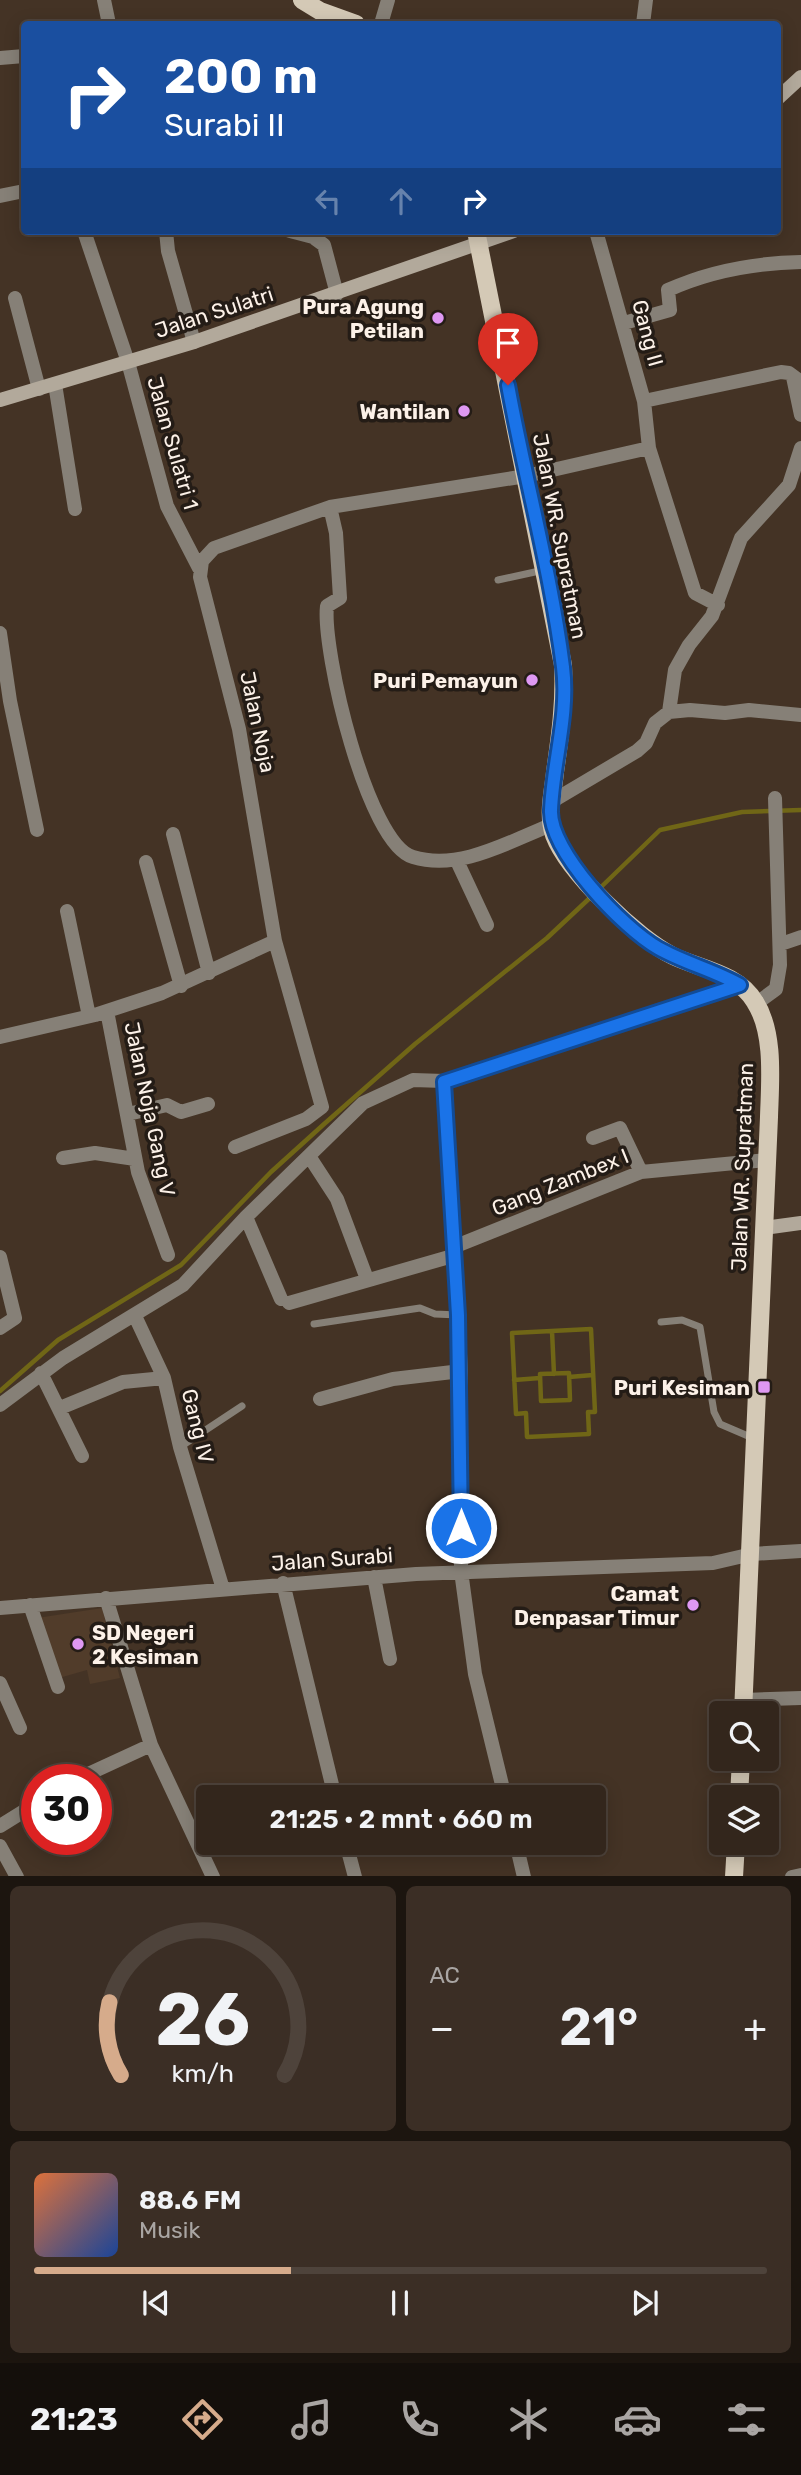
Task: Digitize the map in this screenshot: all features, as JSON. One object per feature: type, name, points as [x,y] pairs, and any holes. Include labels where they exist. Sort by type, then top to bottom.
[{"type":"main road","points":[[302,0],[346,21]]},
{"type":"main road","points":[[781,95],[801,77]]},
{"type":"main road","name":"Jalan Sulatri","points":[[0,400],[194,342],[337,294],[478,238]]},
{"type":"main road","name":"Jalan WR. Supratman","points":[[478,238],[564,678],[551,825],[567,858],[649,942],[740,985],[757,1003],[769,1058],[752,1554],[743,1701]]},
{"type":"main road","points":[[764,1228],[801,1223]]},
{"type":"main road","points":[[734,1876],[735,1855]]},
{"type":"street","points":[[104,0],[108,21]]},
{"type":"street","points":[[382,21],[388,0]]},
{"type":"street","points":[[643,21],[646,0]]},
{"type":"street","points":[[0,58],[21,56]]},
{"type":"street","points":[[0,196],[21,192]]},
{"type":"street","name":"Jalan Sulatri 1","points":[[86,235],[128,362],[166,506],[199,568]]},
{"type":"street","points":[[166,235],[168,251],[194,342]]},
{"type":"street","points":[[305,235],[324,245],[337,294]]},
{"type":"street","name":"Gang II","points":[[597,235],[644,401],[649,448],[695,593],[718,605]]},
{"type":"street","points":[[624,323],[672,309],[668,290],[702,277],[768,263],[801,262]]},
{"type":"street","points":[[15,298],[39,389]]},
{"type":"street","points":[[644,401],[781,372],[789,373],[797,379],[801,415]]},
{"type":"street","points":[[55,384],[75,509]]},
{"type":"street","points":[[186,545],[214,548],[330,507],[526,477],[649,448]]},
{"type":"street","points":[[669,712],[675,670],[718,605],[741,538],[789,485],[801,448]]},
{"type":"street","points":[[330,507],[336,533],[340,598],[327,606],[326,630],[362,784],[373,810],[398,848],[411,857],[457,861],[551,825]]},
{"type":"street","points":[[199,568],[214,548]]},
{"type":"street","name":"Jalan Noja","points":[[199,568],[239,729],[275,941],[322,1107],[306,1119],[235,1147]]},
{"type":"street","points":[[0,633],[10,701],[37,830]]},
{"type":"street","points":[[551,802],[637,751],[649,738],[655,723],[669,712],[690,710],[725,713],[749,710],[801,715]]},
{"type":"street","points":[[757,1003],[775,989],[781,944],[775,804]]},
{"type":"street","points":[[173,834],[209,973]]},
{"type":"street","points":[[457,861],[487,925]]},
{"type":"street","points":[[146,862],[181,986]]},
{"type":"street","points":[[67,911],[89,1016]]},
{"type":"street","points":[[781,944],[801,937]]},
{"type":"street","points":[[0,1037],[89,1016],[181,986],[275,941]]},
{"type":"street","points":[[0,1405],[41,1373],[188,1281],[246,1217],[375,1095],[413,1080],[444,1082],[740,985]]},
{"type":"street","name":"Jalan Noja Gang V","points":[[107,1010],[142,1188],[168,1255]]},
{"type":"street","points":[[444,1082],[456,1250],[461,1371],[461,1571],[485,1718],[502,1785]]},
{"type":"street","points":[[128,1114],[167,1105],[181,1112],[208,1104]]},
{"type":"street","points":[[593,1138],[620,1128],[641,1172]]},
{"type":"street","points":[[63,1158],[95,1153],[135,1159]]},
{"type":"street","points":[[309,1156],[337,1199],[367,1279]]},
{"type":"street","name":"Gang Zambex I","points":[[246,1217],[285,1301],[367,1279],[456,1250],[641,1172],[767,1160]]},
{"type":"street","points":[[0,1257],[15,1318],[0,1328]]},
{"type":"street","points":[[135,1316],[164,1378]]},
{"type":"street","points":[[320,1399],[393,1379],[461,1371]]},
{"type":"street","points":[[41,1373],[82,1456]]},
{"type":"street","name":"Gang IV","points":[[60,1408],[123,1382],[164,1378],[180,1447],[223,1589]]},
{"type":"street","name":"Jalan Surabi","points":[[0,1608],[283,1583],[461,1571],[699,1564],[752,1554],[801,1551]]},
{"type":"street","points":[[374,1577],[390,1658]]},
{"type":"street","points":[[283,1583],[332,1785]]},
{"type":"street","points":[[107,1598],[151,1745],[213,1876]]},
{"type":"street","points":[[30,1605],[58,1687]]},
{"type":"street","points":[[0,1683],[20,1728]]},
{"type":"street","points":[[779,1701],[801,1698]]},
{"type":"street","points":[[110,1764],[151,1745]]},
{"type":"street","points":[[0,1826],[21,1814]]},
{"type":"street","points":[[0,1846],[16,1876]]},
{"type":"street","points":[[349,1855],[355,1876]]},
{"type":"street","points":[[519,1855],[524,1876]]},
{"type":"lane","points":[[324,21],[336,18]]},
{"type":"lane","points":[[498,580],[544,570]]},
{"type":"lane","points":[[314,1324],[421,1308],[435,1314],[458,1315]]},
{"type":"lane","points":[[661,1322],[682,1320],[700,1327],[714,1412],[720,1424],[756,1439]]},
{"type":"lane","points":[[180,1447],[242,1406]]},
{"type":"shaded area","name":"SD Negeri 2 Kesiman","points":[[102,1608],[120,1678],[90,1684],[87,1670],[52,1680],[37,1618]]},
{"type":"waterway","points":[[599,889],[660,830],[742,812],[801,810]]},
{"type":"waterway","points":[[0,1391],[58,1340],[181,1265],[271,1172],[323,1125],[415,1044],[547,938],[593,895]]},
{"type":"waterway","points":[[591,1329],[595,1412],[588,1412],[589,1434],[527,1437],[526,1413],[516,1414],[512,1333],[591,1329]]},
{"type":"waterway","points":[[552,1331],[554,1374]]},
{"type":"waterway","points":[[569,1373],[570,1400],[541,1401],[540,1374],[569,1373]]},
{"type":"waterway","points":[[569,1377],[593,1375]]},
{"type":"waterway","points":[[514,1380],[540,1378]]},
{"type":"place","name":"Pura Agung Petilan","points":[[438,318]]},
{"type":"place","name":"Wantilan","points":[[464,411]]},
{"type":"place","name":"Puri Pemayun","points":[[532,680]]},
{"type":"place","name":"Puri Kesiman","points":[[764,1387]]},
{"type":"place","name":"Camat Denpasar Timur","points":[[693,1605]]},
{"type":"place","name":"SD Negeri 2 Kesiman","points":[[78,1644]]},
{"type":"route","points":[[461,1528],[456,1246],[444,1082],[740,985],[671,955],[649,942],[574,867],[556,839],[551,825],[551,808],[562,715],[563,666],[508,385]]}]
